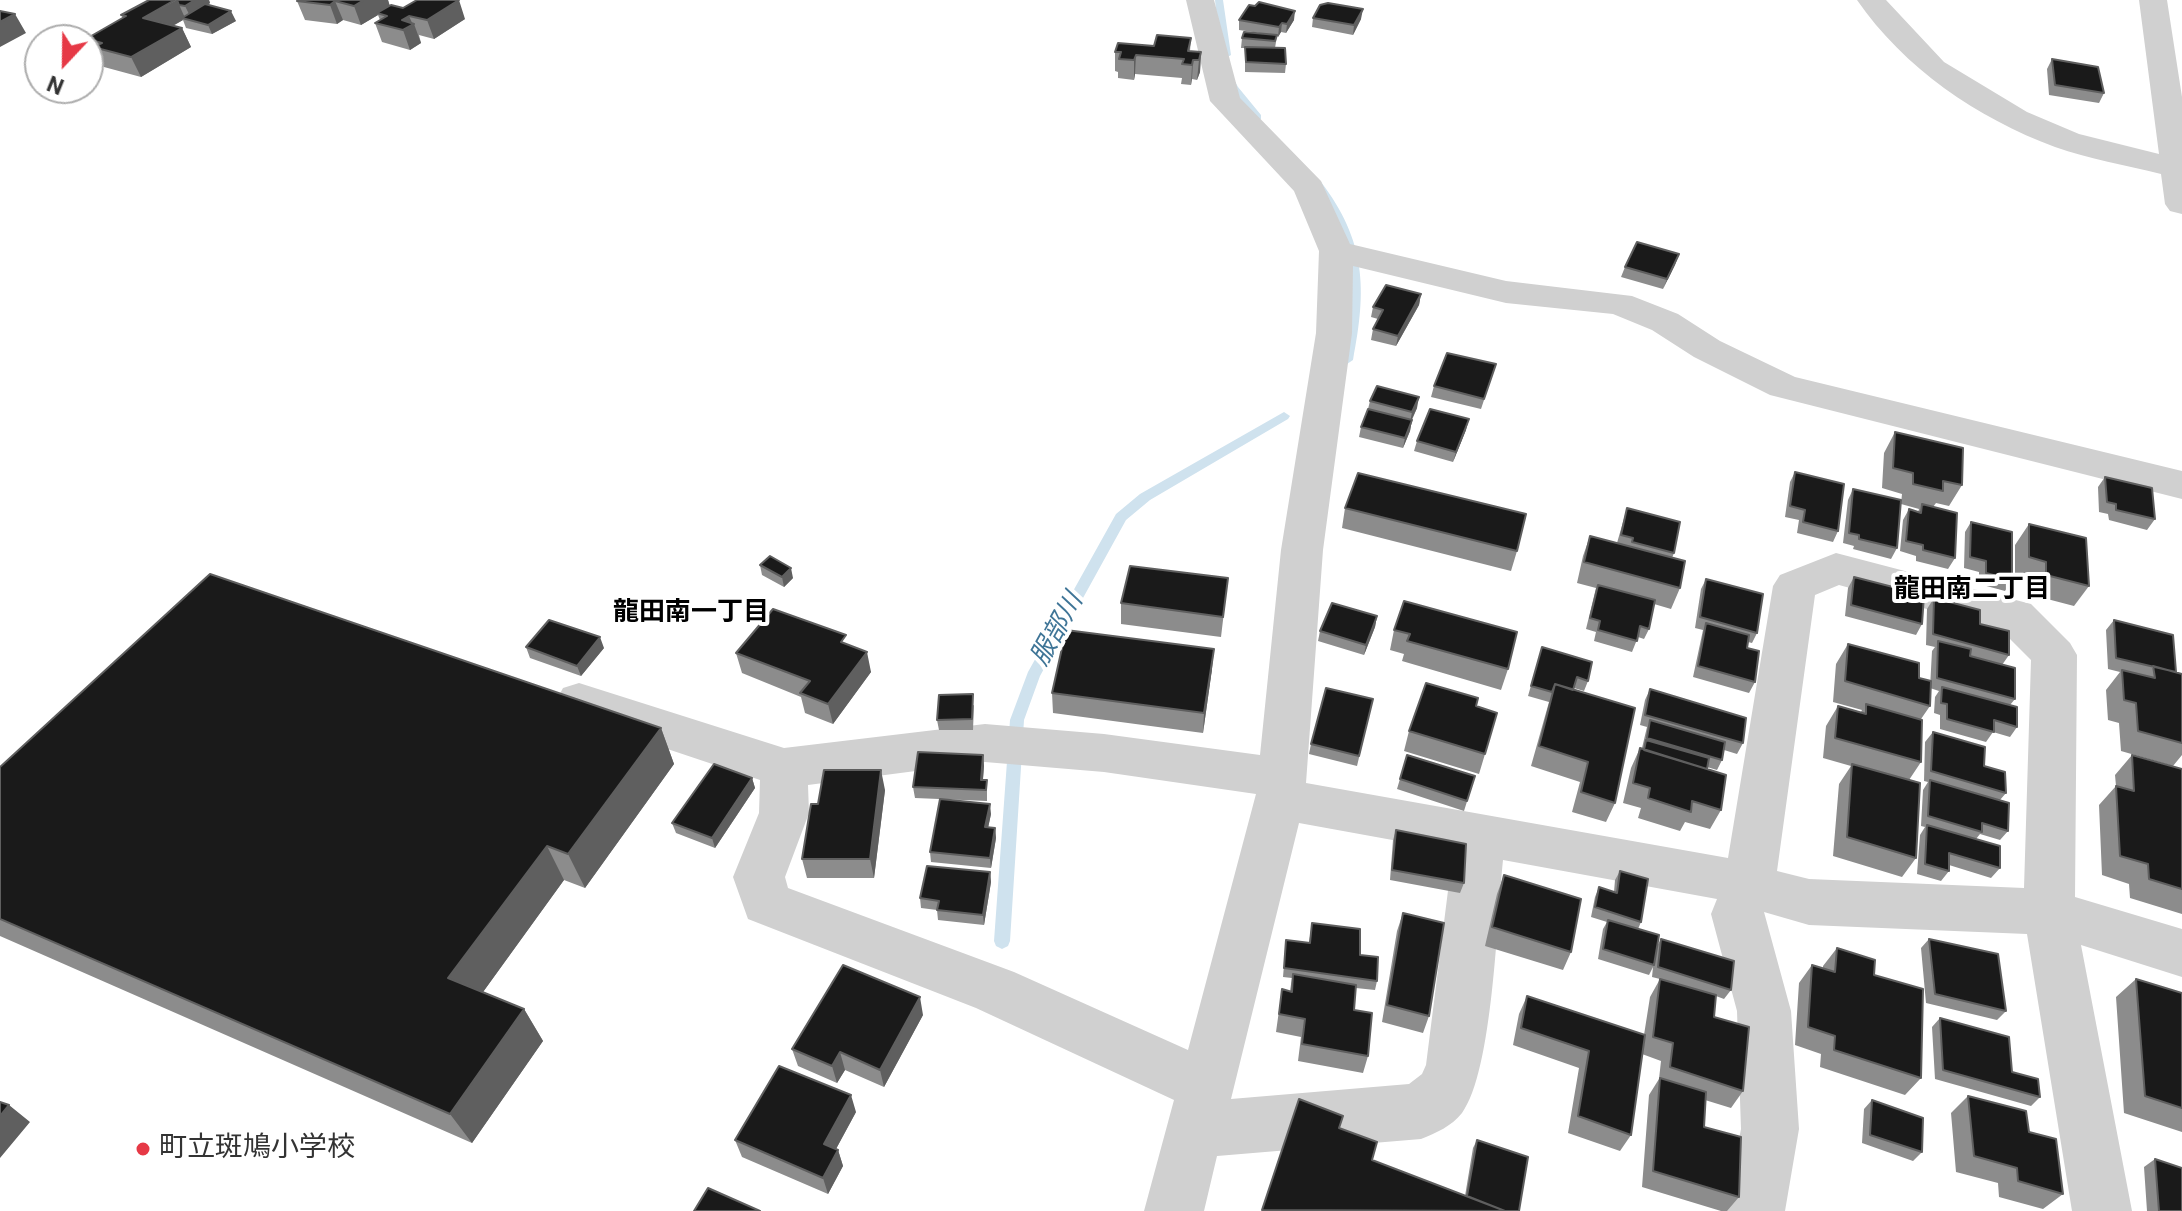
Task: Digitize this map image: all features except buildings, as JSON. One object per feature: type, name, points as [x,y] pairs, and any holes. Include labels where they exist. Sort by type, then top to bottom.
[{"type":"street","points":[[1200,0],[1225,101],[1309,188],[1352,256],[1506,292],[1602,301],[1630,307],[1665,322],[1729,361],[1783,386],[2182,485]]},
{"type":"street","points":[[1871,0],[1933,68],[2016,119],[2180,187]]},
{"type":"street","points":[[2153,0],[2180,187]]},
{"type":"street","points":[[1174,1211],[1281,789],[1302,550],[1334,333],[1352,256]]},
{"type":"street","points":[[1755,1211],[1770,1129],[1764,1011],[1737,914],[1749,886],[1795,586],[1836,569],[2015,616],[2054,655],[2049,912],[2102,1211]]},
{"type":"street","points":[[542,689],[784,768],[985,743],[1104,753],[1480,834],[1705,874],[1809,902],[2049,912],[2182,953]]},
{"type":"street","points":[[784,768],[784,813],[759,877],[766,903],[995,990],[1200,1108],[1421,1111],[1442,1093],[1454,1066],[1480,834]]},
{"type":"waterway","name":"服部川","points":[[1219,0],[1226,55]]},
{"type":"waterway","name":"服部川","points":[[1230,80],[1233,88],[1258,117]]},
{"type":"waterway","name":"服部川","points":[[1317,184],[1332,203],[1342,224],[1354,267],[1355,313],[1347,360]]},
{"type":"waterway","name":"服部川","points":[[1002,941],[1017,720],[1033,676],[1121,517],[1145,497],[1284,416]]},
{"type":"place","name":"町立斑鳩小学校","points":[[143,1149]]},
{"type":"district","name":"龍田南二丁目","points":[[1972,590]]},
{"type":"district","name":"龍田南一丁目","points":[[691,613]]}]
